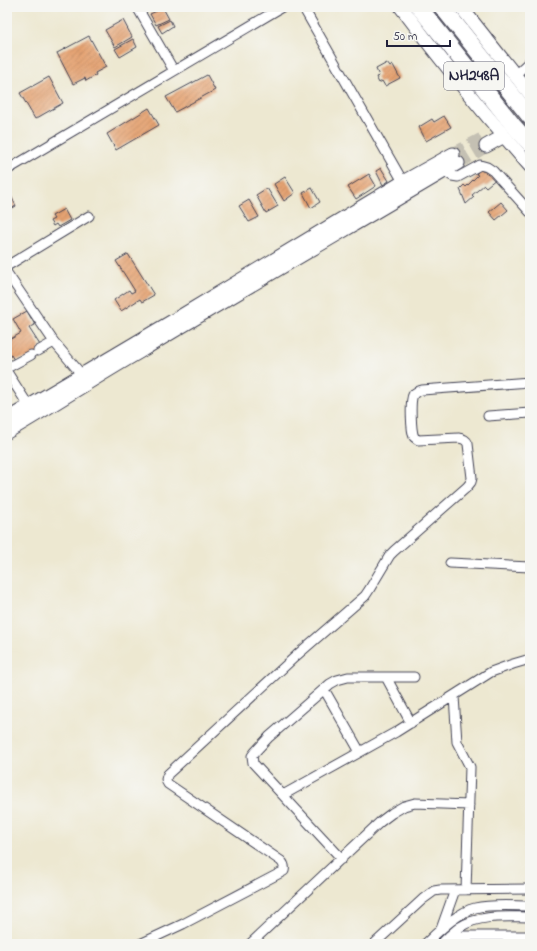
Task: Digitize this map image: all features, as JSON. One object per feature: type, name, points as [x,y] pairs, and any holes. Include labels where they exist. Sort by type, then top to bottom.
[{"type":"highway","name":"NH248A","points":[[419,7],[530,144]]},
{"type":"highway","name":"NH248A","points":[[442,7],[530,117]]},
{"type":"street","points":[[136,7],[174,71]]},
{"type":"street","points":[[7,170],[282,7]]},
{"type":"street","points":[[303,7],[406,186]]},
{"type":"street","points":[[401,7],[431,48],[530,166]]},
{"type":"street","points":[[460,7],[530,94]]},
{"type":"street","points":[[515,75],[530,62]]},
{"type":"street","points":[[484,142],[501,133]]},
{"type":"street","points":[[7,419],[32,411],[143,349],[406,186],[445,171],[456,159],[406,186],[132,344],[82,375],[32,411],[7,432]]},
{"type":"street","points":[[445,171],[452,176],[458,177],[480,165],[487,167],[493,171],[530,212]]},
{"type":"street","points":[[7,266],[89,216]]},
{"type":"street","points":[[7,273],[54,342],[82,375]]},
{"type":"street","points":[[7,368],[54,342]]},
{"type":"street","points":[[7,372],[32,411]]},
{"type":"street","points":[[140,944],[183,924],[284,872],[285,868],[281,861],[168,784],[166,778],[168,774],[291,661],[365,596],[390,555],[471,482],[472,474],[468,444],[466,440],[463,438],[418,440],[414,437],[412,430],[411,401],[414,394],[422,390],[530,382]]},
{"type":"street","points":[[488,416],[530,413]]},
{"type":"street","points":[[450,563],[530,567]]},
{"type":"street","points":[[283,795],[411,723],[491,672],[530,659]]},
{"type":"street","points":[[342,859],[253,763],[252,756],[269,738],[324,689],[337,680],[348,677],[414,677]]},
{"type":"street","points":[[386,677],[411,723]]},
{"type":"street","points":[[324,689],[360,752]]},
{"type":"street","points":[[454,696],[457,742],[470,767],[466,890]]},
{"type":"street","points":[[250,944],[380,822],[392,813],[404,806],[415,803],[469,806]]},
{"type":"street","points":[[374,944],[423,899],[434,891],[530,889]]},
{"type":"street","points":[[441,929],[455,890]]},
{"type":"street","points":[[425,944],[441,929],[464,913],[473,909],[485,907],[530,906]]},
{"type":"street","points":[[441,944],[459,927],[472,921],[492,916],[530,917]]},
{"type":"street","points":[[449,936],[530,936]]},
{"type":"building","points":[[163,8],[169,19],[156,25],[150,14]]},
{"type":"building","points":[[123,20],[132,37],[115,47],[105,30]]},
{"type":"building","points":[[170,20],[173,26],[162,33],[158,26]]},
{"type":"building","points":[[89,36],[106,67],[95,73],[96,75],[86,81],[85,78],[73,84],[57,53]]},
{"type":"building","points":[[133,39],[137,47],[120,57],[115,49]]},
{"type":"building","points":[[387,63],[390,67],[393,65],[400,78],[385,86],[382,81],[379,83],[376,77],[379,76],[376,69]]},
{"type":"building","points":[[207,75],[215,90],[175,112],[166,97]]},
{"type":"building","points":[[49,77],[63,103],[35,119],[20,93]]},
{"type":"building","points":[[149,108],[159,125],[116,150],[107,134]]},
{"type":"building","points":[[444,116],[451,127],[426,141],[419,127],[432,119],[434,122]]},
{"type":"building","points":[[381,168],[389,181],[383,185],[376,171]]},
{"type":"building","points":[[480,170],[496,176],[497,178],[486,187],[484,185],[472,195],[474,197],[466,204],[460,189],[464,185],[466,187],[478,175],[476,174]]},
{"type":"building","points":[[369,174],[376,186],[356,199],[348,187]]},
{"type":"building","points":[[285,177],[295,193],[284,201],[274,184]]},
{"type":"building","points":[[267,188],[278,206],[266,213],[256,195]]},
{"type":"building","points":[[312,188],[320,202],[311,208],[303,193]]},
{"type":"building","points":[[9,192],[16,206],[7,211],[7,193]]},
{"type":"building","points":[[249,200],[259,217],[249,222],[239,206]]},
{"type":"building","points":[[501,202],[508,210],[496,220],[489,212]]},
{"type":"building","points":[[64,209],[70,220],[58,227],[56,224],[53,226],[50,221],[54,219],[52,216]]},
{"type":"building","points":[[128,254],[154,295],[142,302],[140,299],[121,311],[114,300],[129,290],[131,293],[135,291],[116,261]]},
{"type":"building","points":[[27,311],[35,325],[29,328],[40,345],[39,354],[33,358],[14,360],[11,355],[8,357],[7,355],[7,337],[9,340],[21,333],[13,319]]},
{"type":"tunnel","points":[[453,154],[482,139]]},
{"type":"tunnel","points":[[458,163],[486,146]]}]
